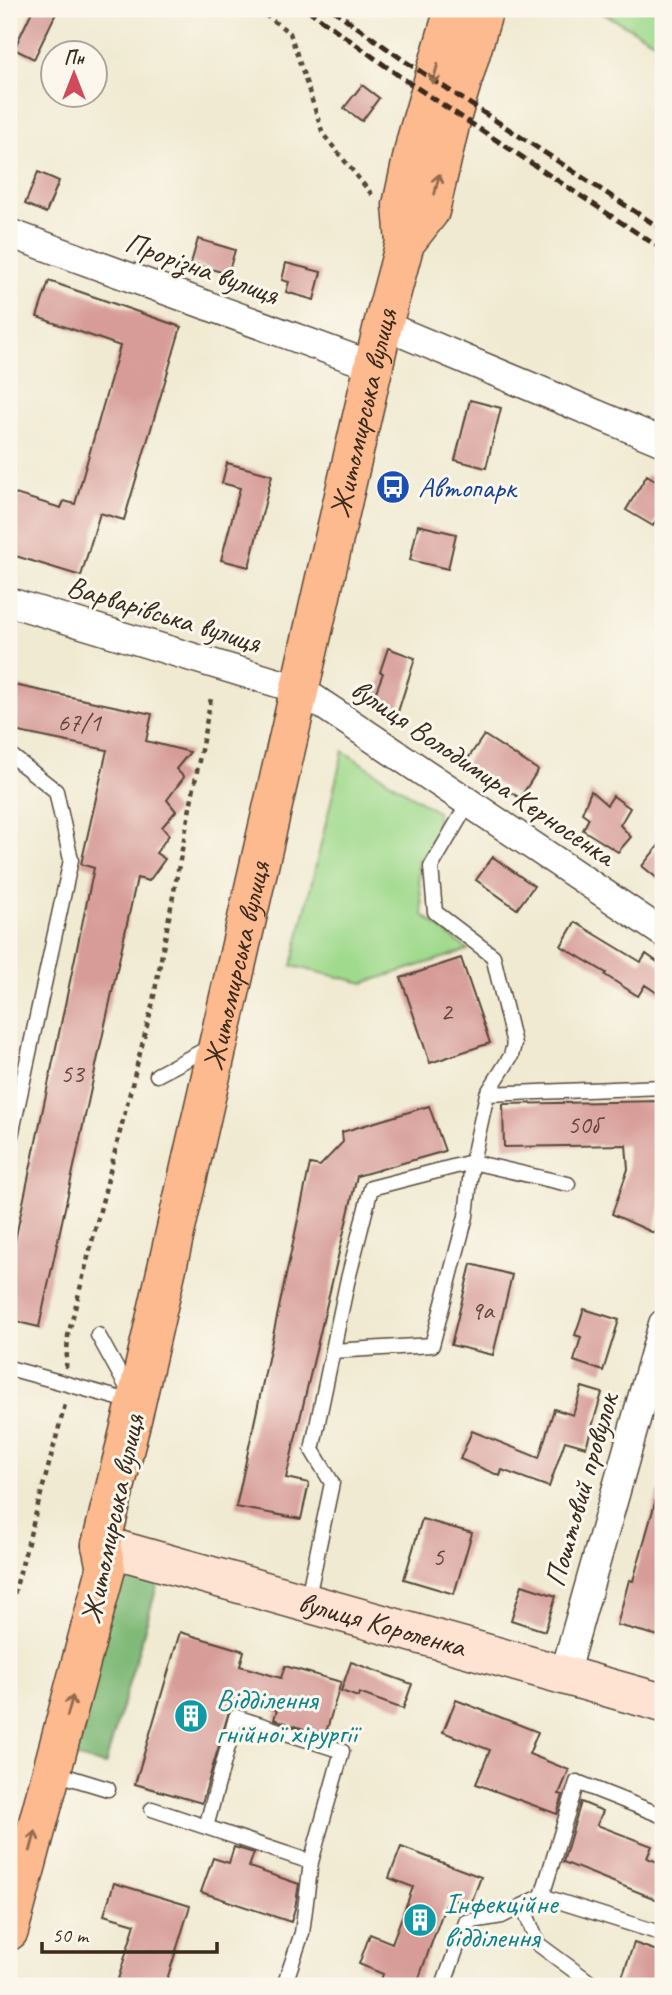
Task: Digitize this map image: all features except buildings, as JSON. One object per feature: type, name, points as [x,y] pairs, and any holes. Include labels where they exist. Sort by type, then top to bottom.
[{"type":"main road","points":[[405,243],[402,205],[416,139],[454,9]]},
{"type":"main road","name":"Житомирська вулиця","points":[[9,1931],[106,1569],[101,1545],[136,1403],[383,325],[405,243],[430,211],[453,112],[484,9]]},
{"type":"main road","points":[[9,1838],[81,1563],[101,1545]]},
{"type":"main road","name":"вулиця Короленка","points":[[101,1545],[663,1703]]},
{"type":"street","name":"Прорізна вулиця","points":[[9,233],[373,366]]},
{"type":"street","points":[[383,325],[663,442]]},
{"type":"street","name":"Варварівська вулиця","points":[[9,602],[300,690]]},
{"type":"street","name":"вулиця Володимира Керносенка","points":[[300,690],[663,933]]},
{"type":"street","name":"Поштовий провулок","points":[[564,1675],[663,1324]]},
{"type":"lane","points":[[9,754],[56,790],[71,860],[9,1145]]},
{"type":"lane","points":[[333,1351],[432,1345],[467,1216],[472,1162],[487,1094],[511,1056],[514,1044],[493,956],[435,912],[431,867],[469,802]]},
{"type":"lane","points":[[157,1074],[219,1042]]},
{"type":"lane","points":[[487,1094],[663,1087]]},
{"type":"lane","points":[[307,1602],[332,1483],[312,1450],[371,1188],[472,1162],[568,1184]]},
{"type":"lane","points":[[98,1335],[136,1403]]},
{"type":"lane","points":[[9,1368],[136,1403]]},
{"type":"lane","points":[[206,1827],[236,1717],[342,1751],[311,1862],[302,1933],[284,1986]]},
{"type":"lane","points":[[52,1772],[108,1789]]},
{"type":"lane","points":[[443,1986],[466,1922],[502,1916],[542,1896],[577,1782],[663,1816]]},
{"type":"lane","points":[[152,1809],[311,1862]]},
{"type":"lane","points":[[542,1896],[663,1934]]},
{"type":"lane","points":[[523,1906],[538,1944],[595,1986]]},
{"type":"path","points":[[257,9],[290,33],[323,134],[374,197]]},
{"type":"path","points":[[9,1613],[66,1404],[64,1385],[68,1336],[152,1006],[211,698]]},
{"type":"green space","points":[[595,9],[663,9],[663,46]]},
{"type":"green space","points":[[343,751],[437,812],[437,839],[417,863],[423,915],[468,950],[364,983],[292,966]]},
{"type":"green space","points":[[117,1567],[159,1580],[105,1765],[66,1755]]},
{"type":"railway","points":[[307,9],[402,78],[663,250]]},
{"type":"railway","points":[[332,9],[406,62],[663,230]]},
{"type":"place","name":"Автопарк","points":[[393,487]]},
{"type":"place","name":"Відділення гнійної хірургії","points":[[191,1716]]},
{"type":"place","name":"Інфекційне відділення","points":[[420,1920]]}]
